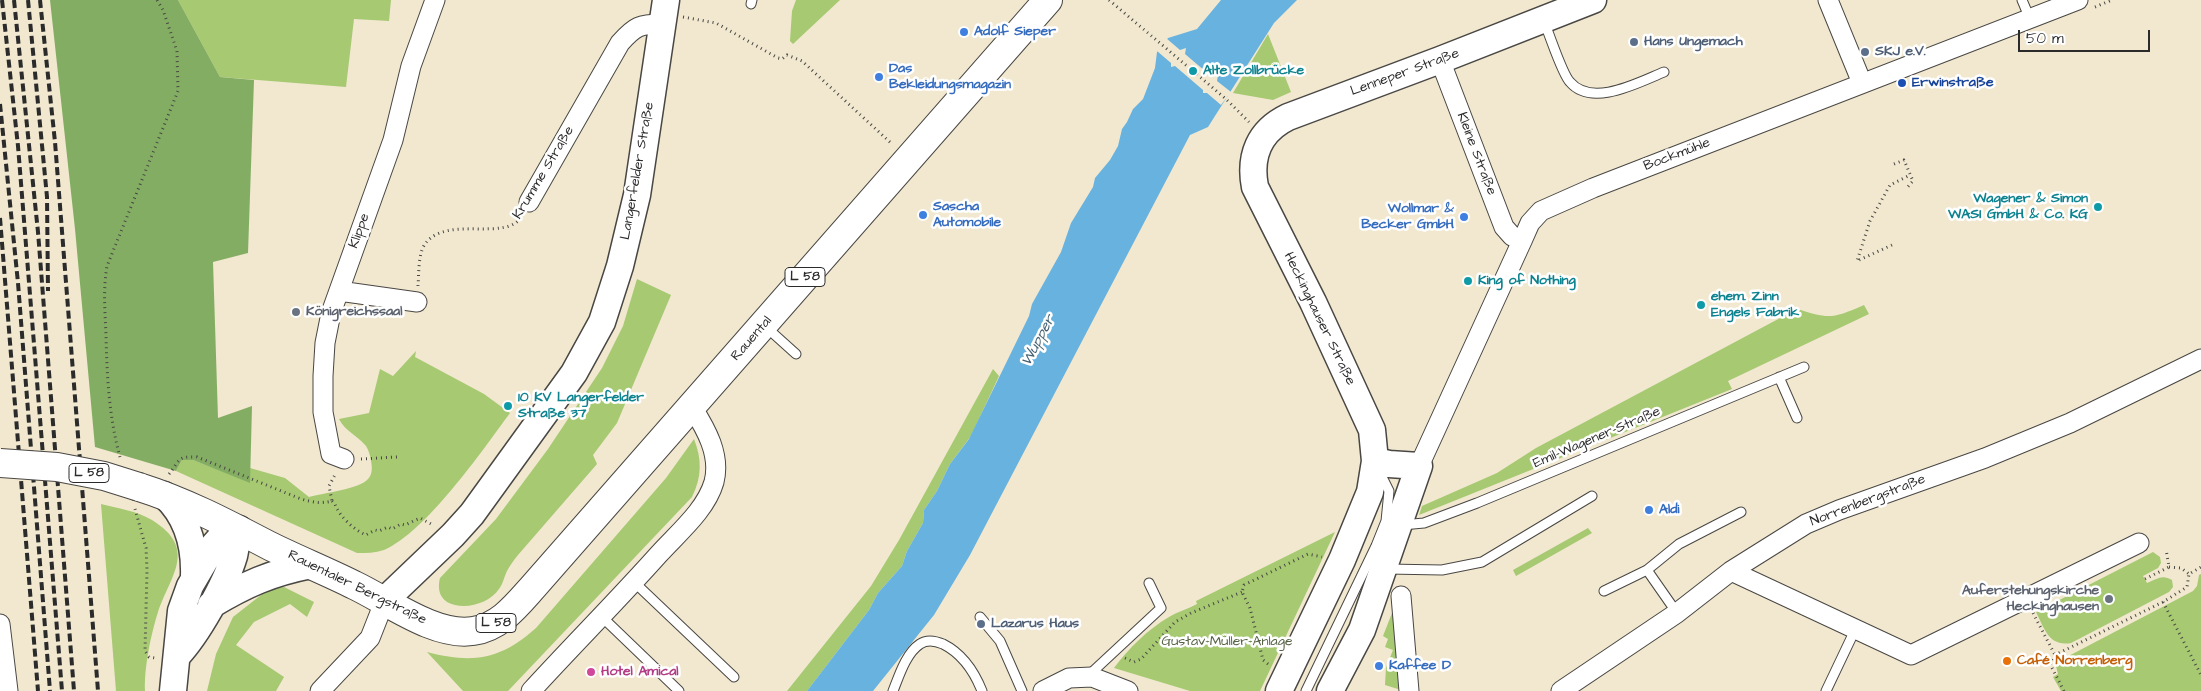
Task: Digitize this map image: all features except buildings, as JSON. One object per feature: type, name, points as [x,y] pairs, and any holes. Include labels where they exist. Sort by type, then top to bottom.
[{"type":"main road","name":"Rauental","points":[[692,407],[1048,0]]},
{"type":"main road","name":"Lenneper Straße","points":[[1261,139],[1271,128],[1288,117],[1593,0]]},
{"type":"main road","name":"Langerfelder Straße","points":[[385,600],[454,535],[472,514],[574,373],[602,322],[620,266],[636,195],[664,12]]},
{"type":"main road","name":"Heckinghauser Straße","points":[[1261,139],[1254,152],[1253,179],[1255,187],[1313,302],[1372,430],[1375,461],[1370,492],[1291,685]]},
{"type":"main road","name":"Rauentaler Bergstraße","points":[[0,463],[57,467],[104,476],[152,491],[235,528],[385,600],[423,622],[464,632],[490,626],[507,616],[692,407]]},
{"type":"main road","points":[[1341,684],[1384,569],[1418,466],[1375,461]]},
{"type":"main road","points":[[152,491],[174,504],[187,527],[193,549],[194,576]]},
{"type":"main road","points":[[175,671],[181,612],[194,576],[214,545],[235,528]]},
{"type":"main road","points":[[175,671],[225,580],[234,556],[235,528]]},
{"type":"main road","points":[[210,605],[264,577],[280,571],[311,566]]},
{"type":"street","name":"Klippe","points":[[344,459],[332,454],[323,412],[325,343],[331,314],[393,140],[411,66],[435,0]]},
{"type":"street","points":[[1828,0],[1862,83]]},
{"type":"street","name":"Bockmühle","points":[[1418,466],[1530,223],[1541,211],[1593,188],[2078,0]]},
{"type":"street","name":"Krumme Straße","points":[[530,202],[620,43],[630,32],[664,12]]},
{"type":"street","name":"Kleine Straße","points":[[1440,60],[1504,227],[1512,236],[1522,241]]},
{"type":"street","points":[[339,291],[416,302]]},
{"type":"street","name":"Norrenbergstraße","points":[[1561,691],[1677,613],[1731,571],[1806,524],[1839,510],[1985,458],[2070,423],[2201,359]]},
{"type":"street","points":[[531,691],[634,582],[709,495],[714,481],[716,466],[713,447],[692,407]]},
{"type":"street","points":[[1731,571],[1911,655],[2139,543]]},
{"type":"street","points":[[1401,596],[1409,691]]},
{"type":"street","name":"Langerfelder Straße","points":[[320,691],[370,638],[385,600]]},
{"type":"street","points":[[0,624],[8,691]]},
{"type":"street","points":[[1044,691],[1078,678],[1098,679],[1127,691]]},
{"type":"lane","points":[[2022,0],[2030,19]]},
{"type":"lane","points":[[1543,19],[1568,81],[1577,89],[1592,94],[1609,93],[1664,72]]},
{"type":"lane","points":[[764,325],[796,354]]},
{"type":"lane","name":"Emil-Wagener-Straße","points":[[1399,525],[1424,523],[1477,503],[1804,367]]},
{"type":"lane","points":[[1779,377],[1797,418]]},
{"type":"lane","points":[[1291,685],[1376,546],[1386,521],[1389,491],[1375,461]]},
{"type":"lane","points":[[1384,569],[1397,571],[1442,570],[1482,562],[1592,496]]},
{"type":"lane","points":[[1604,591],[1647,570],[1679,544],[1741,512]]},
{"type":"lane","points":[[1647,570],[1677,613]]},
{"type":"lane","points":[[634,582],[734,677]]},
{"type":"lane","points":[[1078,678],[1161,608],[1149,584]]},
{"type":"lane","points":[[602,616],[679,691]]},
{"type":"lane","points":[[980,617],[1000,641],[1022,691]]},
{"type":"lane","points":[[1826,691],[1855,630]]},
{"type":"lane","points":[[893,691],[905,663],[920,644],[927,641],[936,642],[956,650],[974,673],[982,691]]},
{"type":"path","points":[[119,452],[112,428],[108,388],[104,293],[107,266],[178,91],[177,51],[163,10],[157,0]]},
{"type":"path","points":[[1109,0],[1226,99],[1253,127],[1261,139]]},
{"type":"path","points":[[688,17],[716,23],[778,58],[782,59],[787,55],[802,61],[908,158]]},
{"type":"path","points":[[1894,164],[1904,160],[1913,181],[1906,189]]},
{"type":"path","points":[[1892,245],[1857,261],[1870,221],[1890,185],[1910,175]]},
{"type":"path","name":"Krumme Straße","points":[[416,302],[421,254],[425,244],[445,230],[505,227],[518,222],[530,202]]},
{"type":"path","points":[[184,456],[196,457],[315,503],[332,501]]},
{"type":"path","points":[[397,457],[344,459],[329,486],[332,501],[338,512],[366,535],[375,530],[379,532],[388,527],[392,529],[401,524],[405,525],[414,521]]},
{"type":"path","points":[[137,516],[146,548],[148,570],[145,651],[149,657],[175,671]]},
{"type":"path","points":[[2166,549],[2169,567]]},
{"type":"path","points":[[1291,685],[1263,660],[1250,608],[1242,592],[1244,585],[1308,554],[1342,560]]},
{"type":"path","points":[[2145,579],[2169,567],[2180,568],[2189,574]]},
{"type":"path","points":[[2189,574],[2201,567]]},
{"type":"path","points":[[2064,691],[2050,664],[2055,655],[2163,602],[2187,587],[2189,574]]},
{"type":"path","points":[[1120,654],[1134,662],[1141,659],[1175,622],[1191,613],[1242,592]]},
{"type":"path","points":[[2163,602],[2201,675]]},
{"type":"path","points":[[2033,612],[2055,655]]},
{"type":"green space","points":[[50,0],[178,0],[220,77],[254,80],[248,253],[213,262],[218,418],[252,406],[250,483],[193,460],[182,460],[176,471],[95,447],[75,229]]},
{"type":"green space","points":[[178,0],[391,0],[389,21],[354,19],[346,87],[220,77]]},
{"type":"green space","points":[[796,0],[840,0],[793,44],[790,41],[792,11]]},
{"type":"green space","points":[[1268,34],[1291,92],[1273,100],[1233,93]]},
{"type":"green space","points":[[637,279],[671,295],[617,423],[593,455],[597,464],[515,559],[495,594],[489,599],[468,606],[453,605],[447,602],[439,591],[440,578],[496,519],[548,449],[602,368],[623,326]]},
{"type":"green space","points":[[1864,305],[1869,314],[1728,381],[1732,389],[1419,515],[1422,506],[1497,473],[1536,448],[1797,309],[1816,315],[1830,316],[1845,313]]},
{"type":"green space","points":[[416,351],[415,357],[484,394],[510,413],[469,468],[435,509],[400,541],[384,550],[357,553],[176,471],[182,460],[193,460],[250,482],[250,468],[285,478],[309,497],[350,488],[364,482],[370,477],[371,472],[372,465],[369,451],[363,442],[345,427],[339,419],[369,413],[380,369],[393,376]]},
{"type":"green space","points":[[993,369],[999,376],[971,436],[950,464],[937,491],[924,510],[923,523],[907,551],[902,566],[878,593],[869,610],[807,691],[787,691],[871,586],[899,540]]},
{"type":"green space","points":[[694,439],[700,468],[698,482],[692,497],[508,691],[463,691],[427,652],[458,658],[472,658],[498,653],[523,639],[536,628],[666,478]]},
{"type":"green space","points":[[101,504],[133,512],[152,520],[166,531],[174,541],[178,552],[174,574],[158,612],[153,630],[147,662],[145,691],[116,691]]},
{"type":"green space","points":[[1588,528],[1592,533],[1516,576],[1513,570]]},
{"type":"green space","name":"Gustav-Müller-Anlage","points":[[1335,532],[1260,691],[1190,691],[1114,668],[1139,640],[1169,617],[1197,604],[1196,601]]},
{"type":"green space","points":[[2153,552],[2160,557],[2161,563],[2158,568],[2143,576],[2147,583],[2162,577],[2172,580],[2173,587],[2169,592],[2071,643],[2057,642],[2048,635],[2036,612]]},
{"type":"green space","points":[[2201,574],[2201,691],[2061,691],[2053,677],[2058,674],[2056,666],[2059,661],[2193,591]]},
{"type":"green space","points":[[284,587],[314,602],[307,617],[290,604],[254,622],[236,645],[284,677],[276,691],[207,691],[216,654],[233,617],[270,588]]},
{"type":"green space","points":[[1395,612],[1401,690],[1385,685],[1386,668],[1393,650],[1385,647],[1388,639],[1383,636],[1392,613]]},
{"type":"water","name":"Wupper","points":[[1221,0],[1297,0],[1274,23],[1208,127],[1190,135],[970,555],[934,615],[873,691],[807,691],[869,610],[878,593],[902,566],[907,551],[923,523],[924,510],[937,491],[950,464],[969,439],[1029,316],[1032,304],[1061,252],[1071,223],[1093,187],[1095,178],[1110,160],[1118,146],[1122,129],[1133,109],[1143,99],[1155,68],[1157,52],[1168,38],[1197,29]]},
{"type":"pier","name":"Alte Zollbrücke","points":[[1166,38],[1180,50],[1186,48],[1185,54],[1212,77],[1218,75],[1217,81],[1231,92],[1221,105],[1207,93],[1203,93],[1203,90],[1175,66],[1171,67],[1171,63],[1157,51]]},
{"type":"railway","points":[[2,0],[18,146],[62,691]]},
{"type":"railway","points":[[14,0],[38,232],[74,691]]},
{"type":"railway","points":[[28,0],[47,197],[48,291]]},
{"type":"railway","points":[[40,0],[55,142],[98,691]]},
{"type":"railway","points":[[0,104],[18,283],[50,691]]},
{"type":"railway","points":[[0,218],[38,691]]},
{"type":"place","name":"Adolf Sieper","points":[[964,32]]},
{"type":"place","name":"Hans Ungemach","points":[[1634,42]]},
{"type":"place","name":"SKJ e.V.","points":[[1865,52]]},
{"type":"place","name":"Alte Zollbrücke","points":[[1193,71]]},
{"type":"place","name":"Das Bekleidungsmagazin","points":[[879,77]]},
{"type":"place","name":"Erwinstraße","points":[[1902,83]]},
{"type":"place","name":"Wagener & Simon WASI GmbH & Co. KG","points":[[2098,207]]},
{"type":"place","name":"Sascha Automobile","points":[[923,215]]},
{"type":"place","name":"Wollmar & Becker GmbH","points":[[1464,217]]},
{"type":"place","name":"King of Nothing","points":[[1468,281]]},
{"type":"place","name":"ehem. Zinn Engels Fabrik","points":[[1701,305]]},
{"type":"place","name":"Königreichssaal","points":[[296,312]]},
{"type":"place","name":"10 KV Langerfelder Straße 37","points":[[508,406]]},
{"type":"place","name":"Aldi","points":[[1649,510]]},
{"type":"place","name":"Auferstehungskirche Heckinghausen","points":[[2109,599]]},
{"type":"place","name":"Lazarus Haus","points":[[981,624]]},
{"type":"place","name":"Café Norrenberg","points":[[2007,661]]},
{"type":"place","name":"Kaffee D","points":[[1379,666]]},
{"type":"place","name":"Hotel Amical","points":[[591,672]]}]
